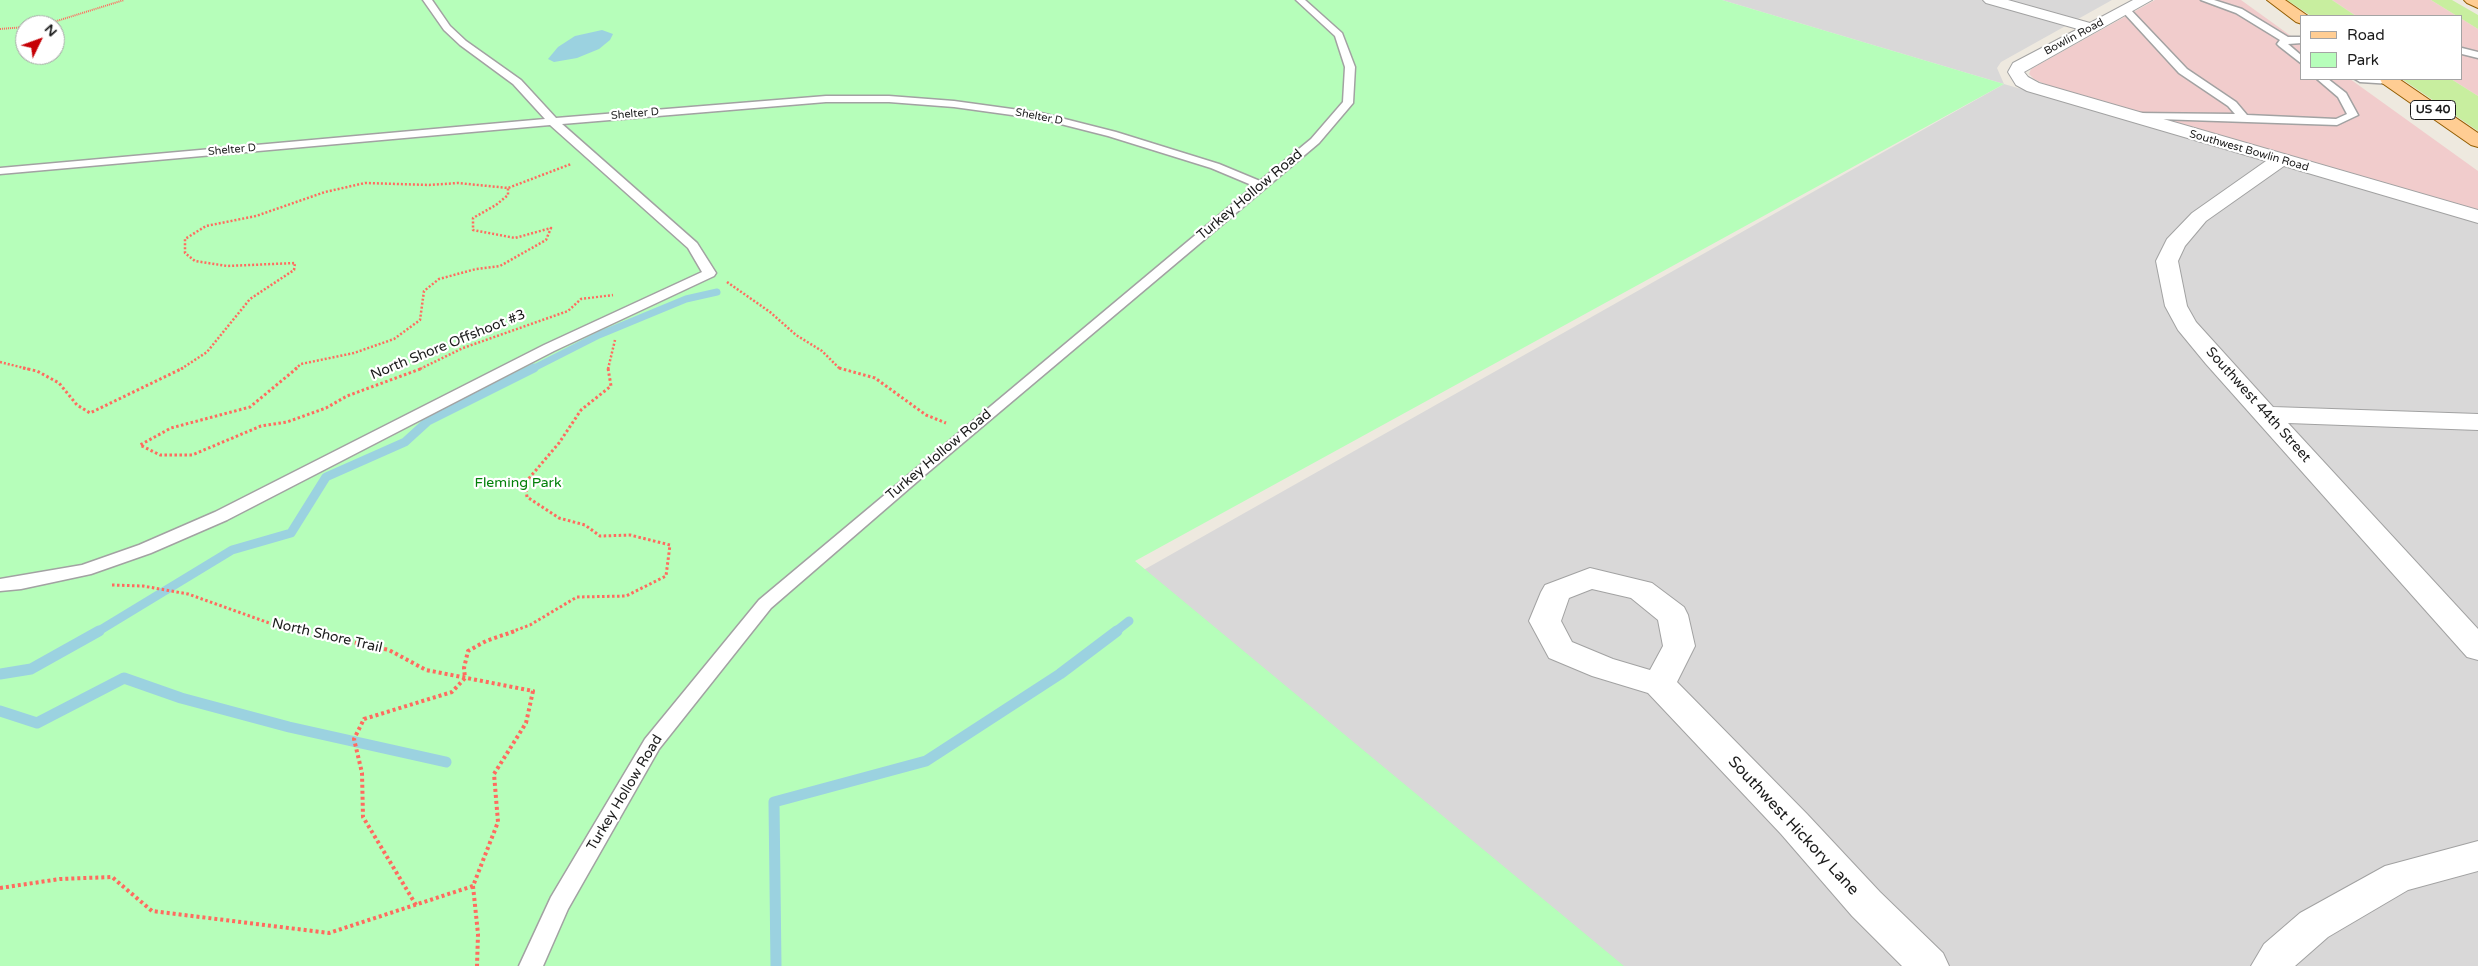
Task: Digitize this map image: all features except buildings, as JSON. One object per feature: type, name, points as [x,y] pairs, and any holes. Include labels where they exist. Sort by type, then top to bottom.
[{"type":"main road","points":[[2275,0],[2300,18]]},
{"type":"main road","points":[[2472,0],[2478,3]]},
{"type":"main road","name":"US 40","points":[[2390,80],[2478,140]]},
{"type":"street","points":[[1991,0],[2092,28]]},
{"type":"street","name":"Bowlin Road","points":[[2022,81],[2016,72],[2019,67],[2144,0]]},
{"type":"street","name":"Southwest Bowlin Road","points":[[2022,81],[2033,87],[2478,217]]},
{"type":"street","name":"Southwest 44th Street","points":[[2280,160],[2199,217],[2175,244],[2167,261],[2176,306],[2186,325],[2478,649]]},
{"type":"street","points":[[2267,415],[2478,422]]},
{"type":"street","name":"Southwest Hickory Lane","points":[[1659,684],[1794,824],[1866,904],[1929,966]]},
{"type":"street","points":[[2271,966],[2278,956],[2314,925],[2398,877],[2478,856]]},
{"type":"lane","points":[[0,585],[21,583],[85,570],[145,549],[221,516],[550,348],[709,273],[693,246],[553,122],[517,82],[463,43],[447,28],[427,0]]},
{"type":"lane","name":"Turkey Hollow Road","points":[[531,966],[559,904],[652,744],[765,604],[966,432],[1316,141],[1348,104],[1350,67],[1339,36],[1300,0]]},
{"type":"lane","points":[[2205,0],[2239,11],[2286,40],[2300,40]]},
{"type":"lane","points":[[2126,10],[2182,71],[2232,104],[2243,117]]},
{"type":"lane","points":[[2286,40],[2282,44],[2300,59]]},
{"type":"lane","points":[[2463,51],[2478,56]]},
{"type":"lane","points":[[2132,116],[2243,117],[2337,122],[2353,115],[2342,95],[2323,80]]},
{"type":"lane","name":"Shelter D","points":[[0,171],[826,99],[889,99],[954,104],[1041,116],[1112,134],[1215,166],[1261,185]]},
{"type":"path","points":[[65,18],[124,0]]},
{"type":"path","points":[[0,29],[15,28]]},
{"type":"path","points":[[0,362],[37,370],[59,383],[77,405],[90,413],[173,374],[206,352],[250,299],[294,270],[295,263],[227,266],[195,261],[185,253],[185,239],[206,226],[256,216],[325,192],[365,183],[429,185],[458,183],[508,188],[590,155]]},
{"type":"path","name":"North Shore Offshoot #3","points":[[508,188],[508,195],[496,205],[473,218],[473,230],[515,238],[551,228],[546,240],[500,266],[476,269],[439,279],[424,291],[420,320],[394,339],[354,353],[301,364],[250,407],[171,428],[140,445],[160,455],[192,455],[261,426],[287,422],[326,408],[347,396],[410,374],[463,348],[568,311],[581,299],[606,295],[630,295],[632,303],[627,311]]},
{"type":"path","points":[[709,273],[736,286],[796,335],[822,351],[840,370],[875,378],[926,415],[966,432]]},
{"type":"path","points":[[416,905],[389,857],[363,817],[362,773],[354,739],[364,719],[452,692],[466,678],[464,668],[468,651],[486,641],[530,626],[577,598],[626,596],[666,576],[670,545],[630,535],[600,536],[585,525],[559,518],[528,497],[526,483],[544,457],[559,443],[581,410],[596,396],[611,386],[607,371],[614,340],[627,311]]},
{"type":"path","name":"North Shore Trail","points":[[110,584],[143,586],[188,594],[272,624],[388,650],[426,670],[533,691],[526,723],[494,774],[498,822],[473,886],[478,934],[477,966]]},
{"type":"path","points":[[0,888],[60,879],[112,877],[152,911],[329,933],[473,886]]},
{"type":"shaded area","points":[[1722,0],[2112,0],[2001,62],[1997,68],[2004,84]]},
{"type":"shaded area","points":[[2155,0],[2241,0],[2300,43],[2300,80],[2351,80],[2478,171],[2478,212],[2055,89],[2034,79],[2029,74],[2031,69]]},
{"type":"shaded area","points":[[2332,0],[2431,0],[2455,15],[2354,15]]},
{"type":"shaded area","points":[[2463,20],[2478,29],[2478,96],[2453,80],[2463,80]]},
{"type":"shaded area","points":[[2004,84],[2478,223],[2478,966],[1475,966],[1078,607]]},
{"type":"green space","name":"Fleming Park","points":[[0,0],[1722,0],[2004,84],[1135,561],[1624,966],[0,966]]},
{"type":"green space","points":[[2287,0],[2332,0],[2354,15],[2310,15]]},
{"type":"green space","points":[[2431,0],[2452,0],[2478,15],[2478,29],[2463,20],[2463,15],[2455,15]]},
{"type":"green space","points":[[2403,80],[2453,80],[2478,96],[2478,131]]},
{"type":"water","points":[[602,30],[613,34],[610,40],[599,49],[577,58],[554,62],[548,59],[558,47],[575,36]]},
{"type":"waterway","points":[[532,369],[599,335],[686,299],[717,292]]},
{"type":"waterway","points":[[97,632],[232,550],[291,533],[326,477],[405,442],[428,421],[532,369]]},
{"type":"waterway","points":[[1115,632],[1129,621]]},
{"type":"waterway","points":[[0,674],[31,669],[99,631]]},
{"type":"waterway","points":[[776,966],[774,802],[926,761],[1060,674],[1117,631]]},
{"type":"waterway","points":[[0,711],[37,723],[124,678],[181,698],[289,727],[446,762]]}]
